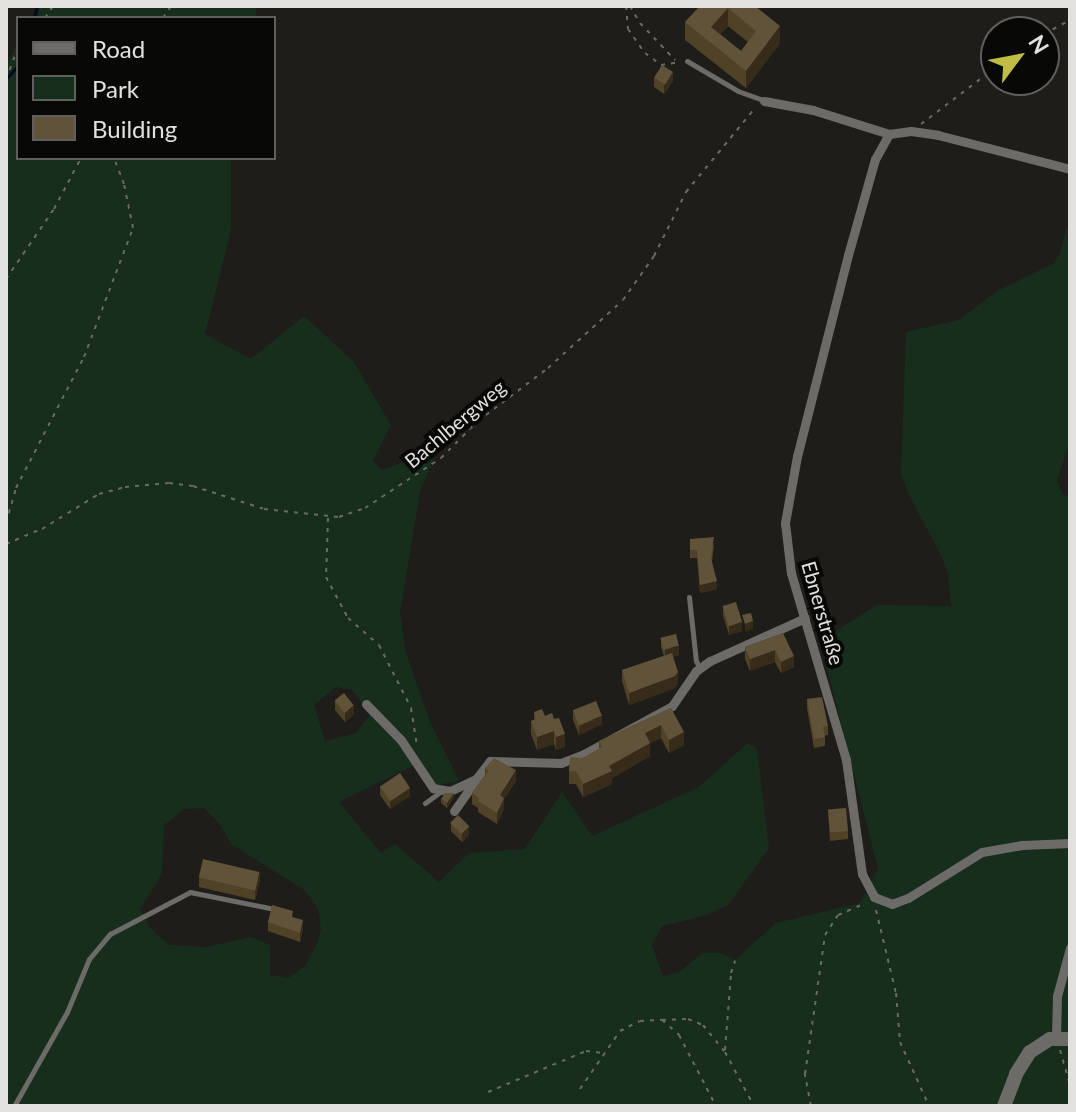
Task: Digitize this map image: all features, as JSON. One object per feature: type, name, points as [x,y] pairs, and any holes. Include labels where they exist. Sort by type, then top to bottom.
[{"type":"street","points":[[764,101],[813,110],[889,134],[911,131],[976,143],[1070,169]]},
{"type":"street","name":"Ebnerstraße","points":[[874,897],[862,874],[839,733],[787,553],[785,523],[788,496],[866,188],[877,152],[889,134]]},
{"type":"street","points":[[454,811],[490,761],[561,763],[584,754],[672,706],[700,668],[805,618]]},
{"type":"street","points":[[366,704],[401,740],[433,788],[440,792],[454,790],[470,779],[476,779]]},
{"type":"street","points":[[874,897],[887,903],[903,900],[982,852],[1022,845],[1070,843]]},
{"type":"street","points":[[1004,1106],[1024,1059],[1036,1046],[1063,1038],[1057,996],[1070,948]]},
{"type":"lane","points":[[687,61],[738,91],[764,101]]},
{"type":"lane","points":[[689,597],[696,661],[700,668]]},
{"type":"lane","points":[[425,803],[440,792]]},
{"type":"lane","points":[[14,1106],[67,1012],[89,959],[110,934],[190,892],[269,908]]},
{"type":"path","points":[[628,6],[628,29],[645,53],[661,65],[687,61]]},
{"type":"path","points":[[628,6],[677,62]]},
{"type":"path","points":[[6,79],[16,53]]},
{"type":"path","points":[[911,131],[980,79]]},
{"type":"path","name":"Bachlbergweg","points":[[6,544],[42,529],[99,494],[169,483],[193,486],[264,509],[328,516],[353,514],[424,472],[490,411],[548,368],[623,300],[654,256],[686,192],[721,154],[751,110],[764,101]]},
{"type":"path","points":[[6,279],[54,209],[80,160]]},
{"type":"path","points":[[6,523],[16,488],[84,357],[133,228],[124,184],[115,160]]},
{"type":"path","points":[[328,516],[326,577],[348,618],[379,645],[411,708],[419,769]]},
{"type":"path","points":[[811,1106],[805,1074],[825,935],[838,915],[874,897],[896,993],[900,1042],[929,1106]]},
{"type":"path","points":[[725,1052],[731,973],[735,961]]},
{"type":"path","points":[[580,1089],[620,1031],[640,1021],[688,1019],[703,1025],[725,1052],[754,1106]]},
{"type":"path","points":[[662,1020],[679,1035],[716,1106]]},
{"type":"path","points":[[1063,1038],[1070,1084]]},
{"type":"path","points":[[488,1092],[586,1051],[605,1054]]},
{"type":"green space","points":[[39,6],[256,6],[256,16],[39,16]]},
{"type":"green space","points":[[16,47],[16,160],[231,160],[231,229],[205,334],[251,359],[304,316],[353,361],[391,425],[373,460],[381,470],[428,454],[434,458],[420,491],[400,613],[406,653],[430,722],[459,781],[437,785],[419,763],[339,802],[381,853],[395,844],[439,882],[469,853],[525,849],[562,792],[592,836],[699,787],[748,743],[757,749],[769,848],[728,905],[706,915],[662,926],[652,945],[663,976],[680,972],[702,953],[721,953],[735,960],[776,923],[860,903],[878,868],[820,641],[877,605],[951,606],[948,574],[942,557],[901,474],[906,332],[959,320],[997,291],[1053,264],[1060,254],[1066,229],[1070,227],[1070,440],[1057,481],[1062,493],[1070,498],[1070,1106],[6,1106],[6,65]],"holes":[[[336,687],[352,690],[370,714],[356,733],[325,741],[314,705]],[[204,808],[219,823],[231,844],[303,889],[318,908],[321,930],[318,942],[305,966],[288,978],[270,975],[270,945],[251,937],[206,947],[169,945],[152,930],[140,909],[162,874],[164,825],[184,809]]]},
{"type":"building","points":[[700,6],[755,6],[780,26],[746,71],[685,22]],"holes":[[[728,8],[756,31],[741,51],[711,27]]]},
{"type":"building","points":[[662,65],[673,72],[665,85],[654,78]]},
{"type":"building","points":[[714,537],[711,559],[717,581],[700,585],[697,550],[690,550],[690,539]]},
{"type":"building","points":[[736,602],[742,622],[729,626],[723,606]]},
{"type":"building","points":[[751,613],[753,621],[745,624],[742,615]]},
{"type":"building","points":[[783,633],[794,656],[781,662],[775,650],[750,659],[745,647]]},
{"type":"building","points":[[676,634],[679,646],[663,650],[660,638]]},
{"type":"building","points":[[672,653],[678,672],[675,676],[629,693],[622,670]]},
{"type":"building","points":[[344,693],[354,706],[344,713],[335,700]]},
{"type":"building","points":[[822,697],[828,726],[823,727],[825,737],[814,739],[807,699]]},
{"type":"building","points":[[596,701],[602,716],[579,725],[573,710]]},
{"type":"building","points":[[671,708],[684,732],[669,740],[661,725],[645,733],[650,743],[609,766],[612,771],[583,784],[576,771],[569,771],[570,757],[583,758],[602,747],[599,741]]},
{"type":"building","points":[[542,709],[545,716],[552,713],[554,719],[559,718],[565,734],[556,737],[554,731],[537,737],[531,721],[536,719],[534,712]]},
{"type":"building","points":[[494,758],[516,770],[500,795],[504,798],[497,813],[478,801],[479,798],[472,793]]},
{"type":"building","points":[[400,773],[410,788],[390,801],[380,786]]},
{"type":"building","points":[[445,793],[454,793],[447,803],[441,799]]},
{"type":"building","points":[[846,808],[848,831],[830,832],[828,810]]},
{"type":"building","points":[[458,815],[469,826],[462,834],[450,823]]},
{"type":"building","points":[[203,859],[260,872],[255,891],[199,878]]},
{"type":"building","points":[[272,905],[293,911],[292,917],[303,920],[300,933],[268,922]]},
{"type":"waterway","points":[[34,16],[37,6]]},
{"type":"waterway","points":[[6,79],[16,67]]}]
